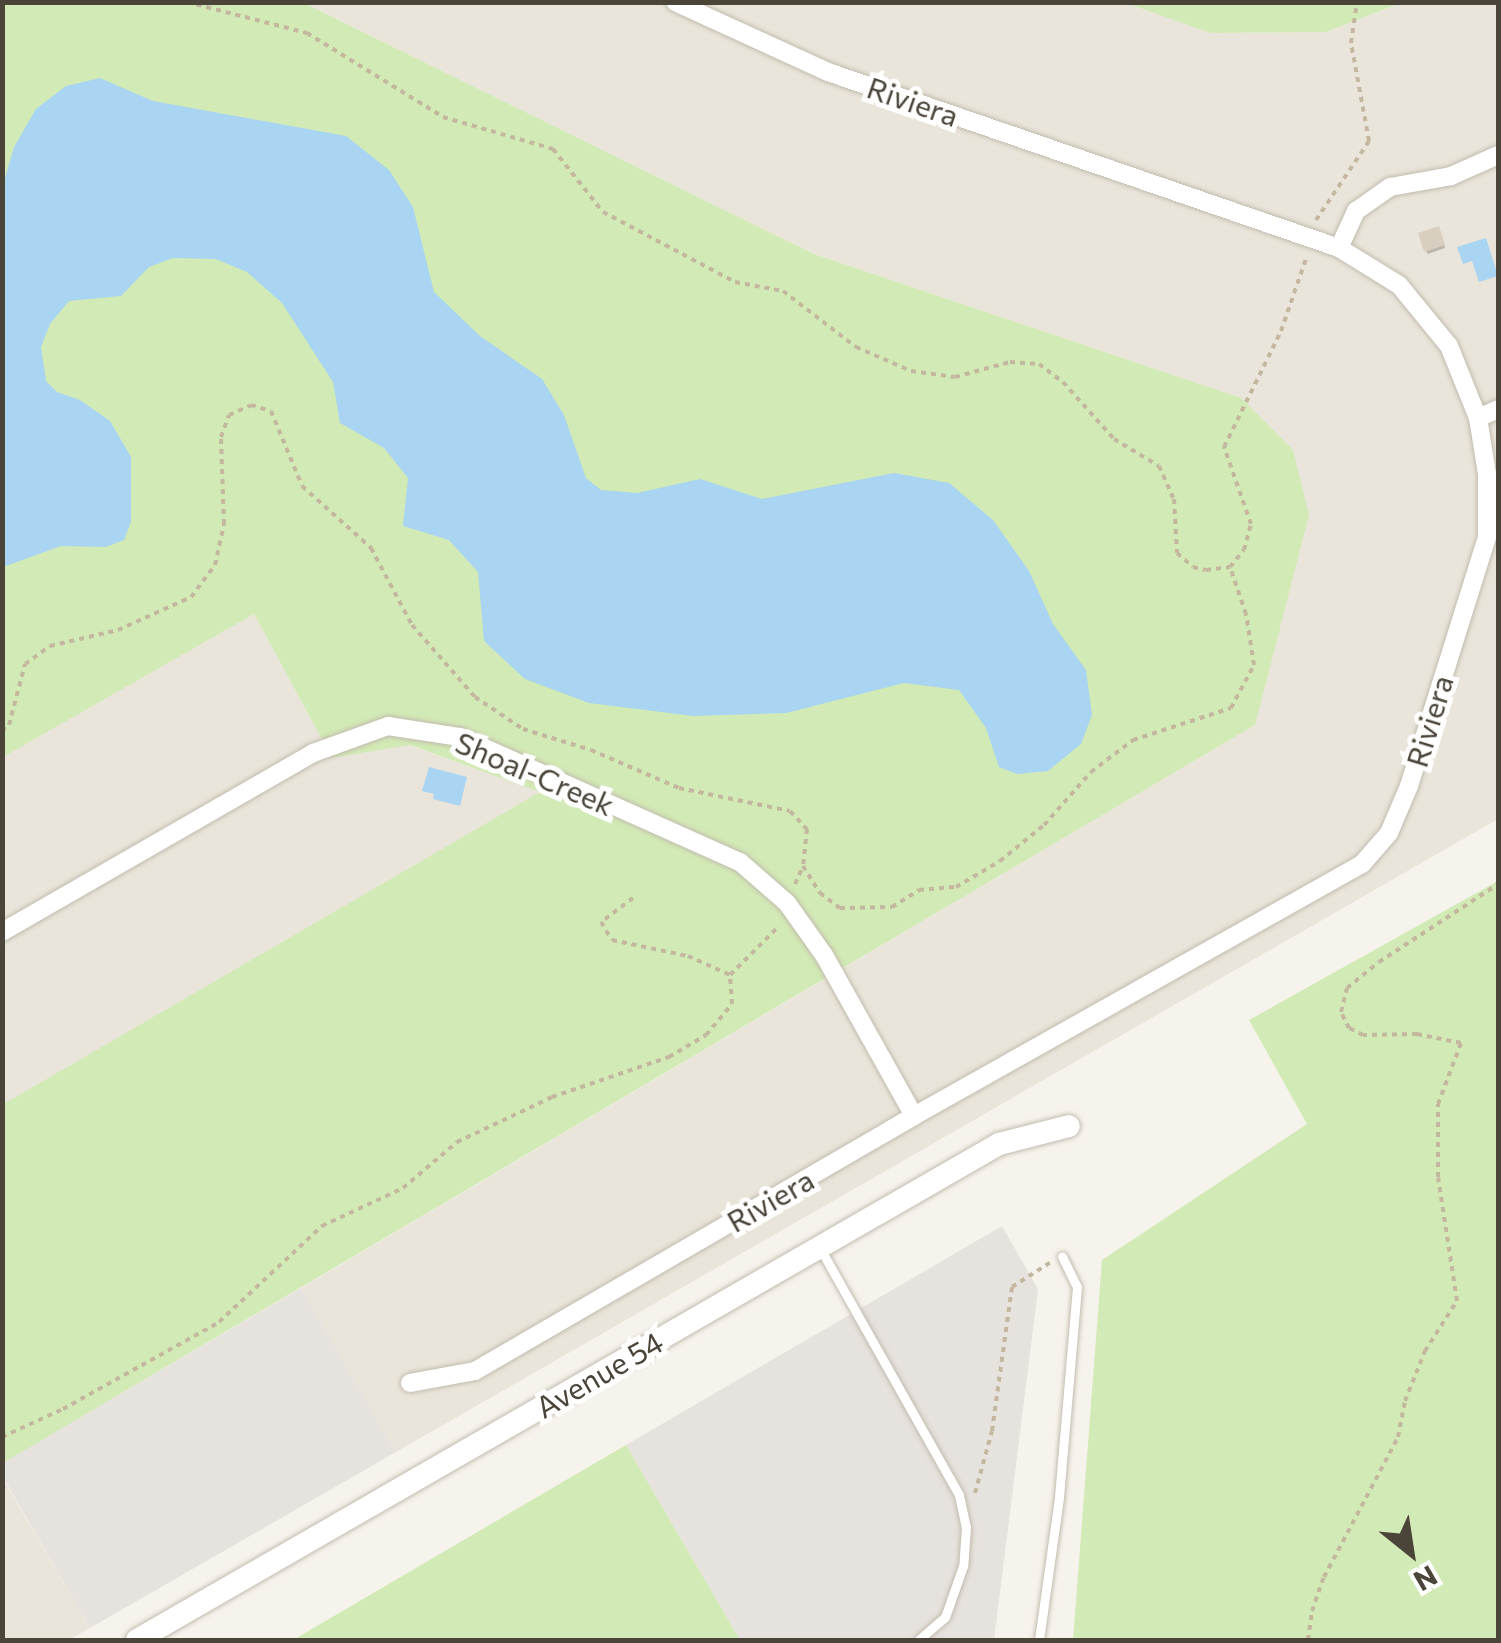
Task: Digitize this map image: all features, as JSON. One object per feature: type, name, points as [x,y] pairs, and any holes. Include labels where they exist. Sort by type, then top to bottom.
[{"type":"street","name":"Riviera","points":[[410,1383],[475,1371],[914,1116],[1362,864],[1389,833],[1409,786],[1487,537],[1487,474],[1478,418],[1448,346],[1400,285],[1339,248],[828,72],[676,2]]},
{"type":"street","points":[[1339,248],[1356,212],[1390,188],[1452,176],[1498,155]]},
{"type":"street","points":[[1478,418],[1498,409]]},
{"type":"street","name":"Shoal-Creek","points":[[2,932],[314,753],[388,726],[460,737],[740,862],[787,903],[824,954],[914,1116]]},
{"type":"street","name":"Avenue 54","points":[[137,1640],[998,1144],[1069,1126]]},
{"type":"lane","points":[[820,1247],[945,1466],[966,1526],[963,1566],[944,1617],[919,1640]]},
{"type":"lane","points":[[1039,1640],[1059,1497],[1077,1287],[1062,1256]]},
{"type":"path","points":[[187,2],[307,33],[442,117],[553,148],[603,212],[734,282],[782,292],[856,347],[912,371],[955,377],[1010,362],[1039,364],[1064,382],[1114,439],[1159,466],[1174,499],[1177,553],[1193,567],[1230,567]]},
{"type":"path","points":[[1230,567],[1244,550],[1252,524],[1224,447],[1281,331],[1319,210],[1369,142],[1351,43],[1357,2]]},
{"type":"path","points":[[2,731],[9,724],[25,664],[50,646],[118,630],[191,597],[199,587],[215,565],[224,524],[222,437],[229,415],[251,404],[271,411],[302,486],[371,548],[412,625],[474,696],[522,729],[591,750],[680,788],[790,811],[807,828],[803,866],[778,930],[730,975]]},
{"type":"path","points":[[803,866],[820,894],[840,908],[892,906],[919,890],[956,888],[1000,861],[1044,825],[1092,772],[1133,740],[1231,708],[1254,665],[1246,614],[1230,567]]},
{"type":"path","points":[[1308,1640],[1312,1610],[1324,1578],[1398,1438],[1405,1401],[1425,1351],[1457,1301],[1438,1177],[1438,1104],[1461,1043],[1417,1034],[1363,1035],[1349,1028],[1341,1012],[1347,988],[1379,962],[1498,884]]},
{"type":"path","points":[[633,898],[602,922],[612,940],[688,956],[730,975]]},
{"type":"path","points":[[2,1436],[63,1409],[219,1322],[322,1226],[403,1188],[457,1142],[552,1096],[669,1057],[706,1035],[732,1004],[730,975]]},
{"type":"path","points":[[966,1526],[992,1432],[1012,1287],[1062,1256]]},
{"type":"shaded area","points":[[1126,2],[1211,33],[1326,32],[1401,3],[1498,3],[1498,819],[396,1452],[301,1288],[1255,725],[1241,398],[814,254],[304,3]]},
{"type":"shaded area","points":[[254,614],[332,758],[409,745],[541,792],[3,1105],[2,757]]},
{"type":"shaded area","points":[[1002,1226],[1038,1289],[994,1640],[740,1640],[626,1445]]},
{"type":"shaded area","points":[[301,1288],[396,1452],[90,1628],[3,1477],[2,1463]]},
{"type":"shaded area","points":[[2,1477],[90,1628],[68,1640],[3,1640]]},
{"type":"green space","points":[[3,3],[304,3],[814,254],[1241,398],[1293,450],[1309,515],[1255,725],[3,1463],[2,1105],[540,792],[410,745],[332,758],[254,614],[3,757]]},
{"type":"green space","points":[[1126,3],[1401,3],[1326,32],[1211,33]]},
{"type":"green space","points":[[1498,881],[1498,1640],[1073,1640],[1102,1260],[1307,1124],[1249,1020]]},
{"type":"green space","points":[[626,1445],[740,1640],[293,1640]]},
{"type":"water","points":[[100,78],[153,101],[346,136],[389,170],[413,207],[434,292],[480,336],[542,379],[564,415],[586,478],[601,490],[637,493],[700,479],[762,499],[894,473],[949,483],[993,520],[1029,571],[1053,624],[1086,670],[1092,715],[1081,744],[1048,771],[1017,774],[999,767],[986,728],[959,690],[904,683],[786,713],[693,716],[589,703],[525,679],[484,641],[478,572],[449,540],[403,526],[408,478],[384,448],[340,423],[333,382],[282,303],[247,272],[216,259],[173,258],[149,267],[121,296],[69,301],[50,324],[41,347],[46,381],[57,392],[80,400],[110,421],[131,457],[131,522],[124,540],[106,547],[61,546],[3,567],[3,185],[14,147],[36,109],[66,86]]},
{"type":"water","points":[[1486,238],[1498,276],[1479,282],[1472,261],[1463,264],[1457,247]]},
{"type":"water","points":[[429,767],[467,777],[460,806],[433,799],[434,794],[422,791]]},
{"type":"building","points":[[1439,226],[1445,245],[1424,252],[1418,233]]}]
